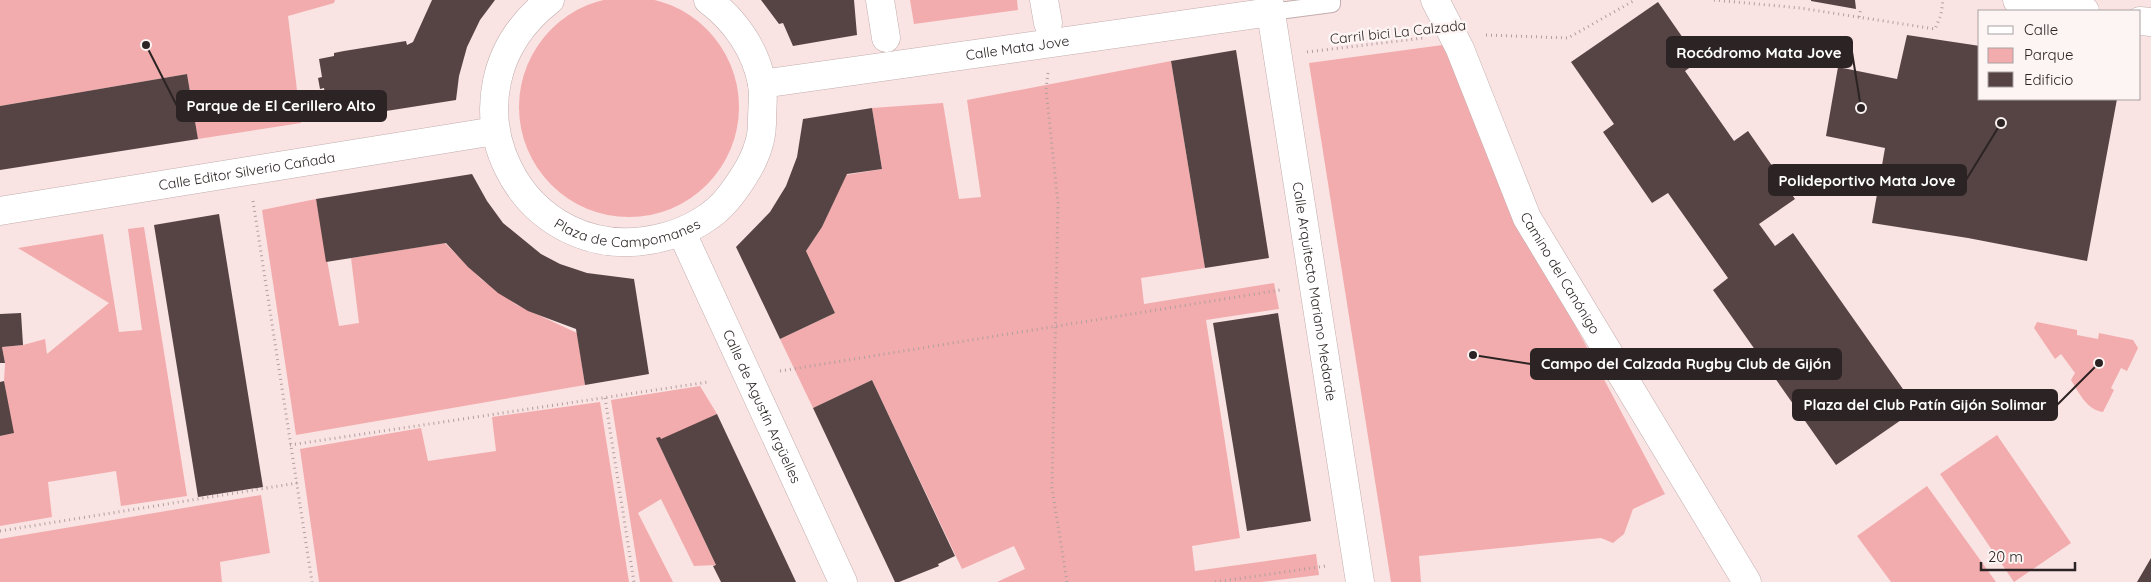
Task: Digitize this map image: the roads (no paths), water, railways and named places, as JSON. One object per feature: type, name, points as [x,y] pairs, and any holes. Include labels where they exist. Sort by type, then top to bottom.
[{"type":"street","name":"Plaza de Campomanes","points":[[550,0],[530,16],[506,50],[494,89],[494,131],[507,169],[531,202],[563,227],[602,241],[642,243],[682,233],[720,208],[748,172],[762,130],[762,84],[749,46],[726,13],[708,0]]},
{"type":"street","points":[[880,0],[886,38]]},
{"type":"street","name":"Camino del Canónigo","points":[[1435,0],[1453,34],[1527,218],[1747,582]]},
{"type":"street","points":[[2017,0],[2079,10]]},
{"type":"street","name":"Calle Mata Jove","points":[[762,84],[1270,6]]},
{"type":"street","name":"Calle Arquitecto Mariano Medarde","points":[[1270,6],[1360,582]]},
{"type":"street","name":"Calle Editor Silverio Cañada","points":[[0,210],[494,131]]},
{"type":"street","name":"Calle de Agustín Argüelles","points":[[682,233],[843,582]]},
{"type":"lane","points":[[1270,6],[1332,4],[1332,0]]},
{"type":"place","name":"Parque de El Cerillero Alto","points":[[146,45]]},
{"type":"place","name":"Rocódromo Mata Jove","points":[[1861,108]]},
{"type":"place","name":"Polideportivo Mata Jove","points":[[2001,123]]},
{"type":"place","name":"Campo del Calzada Rugby Club de Gijón","points":[[1473,355]]},
{"type":"place","name":"Plaza del Club Patín Gijón Solimar","points":[[2099,363]]}]
